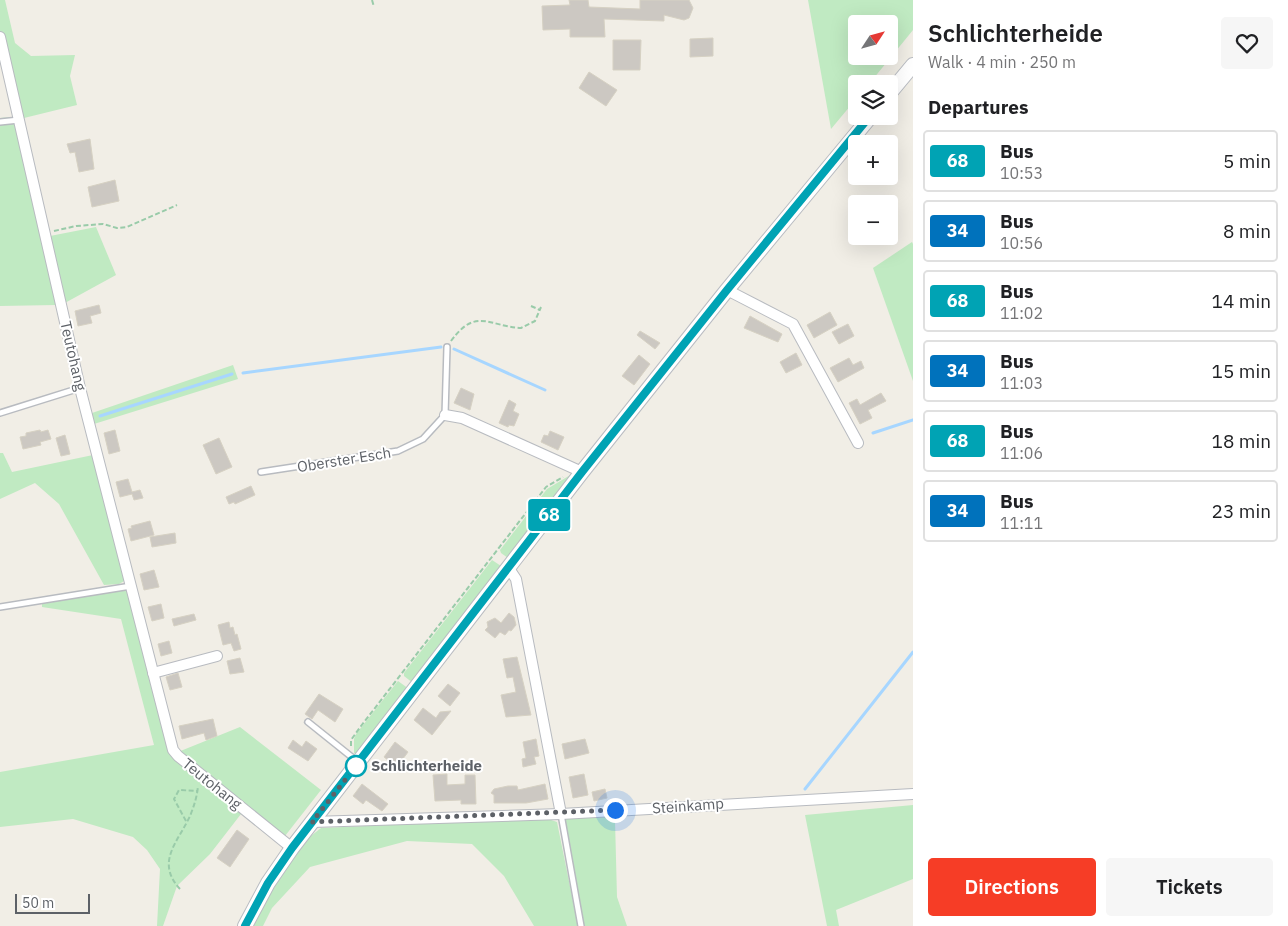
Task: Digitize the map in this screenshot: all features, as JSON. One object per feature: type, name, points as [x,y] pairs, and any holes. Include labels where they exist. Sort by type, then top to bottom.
[{"type":"street","name":"Teutohang","points":[[0,37],[80,388],[173,750],[292,848]]},
{"type":"street","points":[[898,83],[913,65]]},
{"type":"street","points":[[245,926],[268,883],[292,848],[508,567],[727,290],[863,125]]},
{"type":"street","points":[[727,290],[794,324],[858,443]]},
{"type":"street","points":[[445,415],[462,418],[582,472]]},
{"type":"street","points":[[508,567],[516,579],[561,814]]},
{"type":"street","points":[[153,673],[217,656]]},
{"type":"street","name":"Steinkamp","points":[[312,822],[561,814],[913,794]]},
{"type":"lane","points":[[0,122],[19,120]]},
{"type":"lane","points":[[445,415],[447,347]]},
{"type":"lane","points":[[0,413],[80,388]]},
{"type":"lane","name":"Oberster Esch","points":[[261,472],[398,451],[423,439],[445,415]]},
{"type":"lane","points":[[0,607],[131,586]]},
{"type":"lane","points":[[308,722],[359,762]]},
{"type":"lane","points":[[561,814],[580,926]]},
{"type":"path","points":[[372,0],[374,7]]},
{"type":"path","points":[[45,233],[76,226],[103,224],[117,228],[127,227],[177,205]]},
{"type":"path","points":[[447,347],[471,321],[482,319],[521,328],[535,321],[540,309],[531,306]]},
{"type":"path","points":[[180,889],[171,878],[168,860],[180,832],[187,822],[198,791],[200,774]]},
{"type":"path","points":[[187,822],[174,799],[179,790],[198,791]]},
{"type":"green space","points":[[0,0],[5,0],[15,43],[31,56],[75,55],[70,76],[77,105],[24,118],[50,236],[96,227],[116,275],[63,304],[0,306],[0,118],[13,117],[0,51]]},
{"type":"green space","points":[[808,0],[913,0],[913,30],[898,48],[898,15],[848,15],[848,65],[884,65],[876,75],[848,75],[848,109],[831,129]]},
{"type":"green space","points":[[912,242],[913,244],[913,381],[873,268]]},
{"type":"green space","points":[[233,365],[238,379],[94,424],[92,413]]},
{"type":"green space","points":[[0,453],[3,453],[12,472],[93,455],[126,580],[119,584],[104,585],[59,504],[35,483],[0,499]]},
{"type":"green space","points":[[572,474],[508,558],[501,553],[500,550],[547,489]]},
{"type":"green space","points":[[492,560],[501,566],[413,683],[404,676],[404,673]]},
{"type":"green space","points":[[119,590],[129,591],[172,755],[241,814],[210,854],[177,886],[163,926],[157,926],[160,869],[147,850],[133,837],[73,819],[0,827],[0,772],[154,745],[121,619],[42,607],[42,604]]},
{"type":"green space","points":[[398,681],[409,689],[356,754],[354,753],[356,734]]},
{"type":"green space","points":[[240,727],[321,790],[285,836],[178,752]]},
{"type":"green space","points":[[913,805],[913,879],[836,910],[839,926],[827,926],[805,815]]},
{"type":"green space","points":[[603,815],[615,820],[617,897],[627,926],[583,926],[577,899],[565,821],[569,816]]},
{"type":"green space","points":[[545,818],[557,822],[578,926],[534,926],[504,876],[472,844],[407,841],[310,867],[272,908],[263,926],[250,926],[302,843],[321,828]]},
{"type":"building","points":[[569,0],[588,0],[589,7],[640,9],[640,0],[689,0],[693,8],[689,18],[684,20],[664,15],[664,21],[604,19],[605,37],[570,37],[570,29],[543,30],[542,6],[570,5]]},
{"type":"building","points":[[713,38],[713,56],[690,57],[690,39]]},
{"type":"building","points":[[613,40],[641,40],[640,70],[613,70]]},
{"type":"building","points":[[589,72],[617,90],[606,106],[579,88]]},
{"type":"building","points":[[90,139],[94,169],[79,172],[75,152],[70,153],[67,144]]},
{"type":"building","points":[[115,180],[119,201],[92,207],[88,187]]},
{"type":"building","points":[[99,305],[101,313],[90,316],[92,323],[78,326],[75,311]]},
{"type":"building","points":[[830,312],[837,325],[814,338],[807,325]]},
{"type":"building","points":[[750,316],[782,334],[778,342],[744,328]]},
{"type":"building","points":[[848,324],[854,336],[839,344],[832,332]]},
{"type":"building","points":[[640,331],[660,343],[655,349],[637,335]]},
{"type":"building","points":[[796,353],[802,365],[786,373],[780,362]]},
{"type":"building","points":[[639,355],[650,364],[634,385],[622,376]]},
{"type":"building","points":[[849,358],[853,365],[861,361],[864,368],[838,382],[830,368]]},
{"type":"building","points":[[461,388],[474,394],[470,410],[454,403]]},
{"type":"building","points":[[881,393],[886,401],[868,410],[872,418],[860,424],[849,403],[857,399],[860,405]]},
{"type":"building","points":[[509,400],[516,404],[513,411],[519,414],[514,426],[509,425],[508,427],[499,423]]},
{"type":"building","points":[[40,430],[41,432],[48,430],[51,439],[40,442],[41,445],[23,449],[20,437],[26,436],[26,433]]},
{"type":"building","points":[[115,430],[120,451],[109,454],[104,433]]},
{"type":"building","points":[[550,431],[564,437],[558,450],[541,442],[544,435],[548,436]]},
{"type":"building","points":[[65,435],[70,454],[61,456],[56,438]]},
{"type":"building","points":[[219,438],[232,467],[216,474],[203,445]]},
{"type":"building","points":[[128,479],[132,492],[140,490],[143,498],[134,500],[132,494],[120,497],[116,482]]},
{"type":"building","points":[[251,486],[255,495],[235,504],[234,502],[229,504],[226,497]]},
{"type":"building","points":[[150,521],[154,535],[131,541],[128,529],[132,528],[131,526]]},
{"type":"building","points":[[175,533],[176,543],[152,547],[150,537]]},
{"type":"building","points":[[154,570],[159,587],[144,590],[140,574]]},
{"type":"building","points":[[161,604],[164,618],[152,621],[148,607]]},
{"type":"building","points":[[509,613],[514,617],[516,625],[511,631],[509,630],[505,635],[500,632],[495,638],[485,630],[488,627],[487,622],[495,618],[501,623]]},
{"type":"building","points":[[194,614],[196,620],[174,626],[172,619]]},
{"type":"building","points":[[229,622],[230,628],[233,627],[235,635],[237,634],[241,649],[234,651],[231,643],[223,645],[218,625]]},
{"type":"building","points":[[169,641],[172,653],[161,656],[158,644]]},
{"type":"building","points":[[517,657],[531,715],[506,717],[501,695],[516,692],[513,677],[507,678],[503,659]]},
{"type":"building","points":[[240,658],[244,672],[230,674],[227,661]]},
{"type":"building","points":[[178,673],[182,687],[170,690],[166,677]]},
{"type":"building","points":[[448,684],[460,693],[450,706],[438,696]]},
{"type":"building","points":[[319,694],[343,709],[335,722],[318,710],[312,719],[305,714]]},
{"type":"building","points":[[423,708],[436,718],[440,712],[451,711],[432,735],[414,720]]},
{"type":"building","points":[[213,719],[217,736],[206,740],[204,733],[182,739],[179,726]]},
{"type":"building","points":[[536,739],[539,756],[534,757],[536,764],[523,767],[522,759],[526,758],[523,742]]},
{"type":"building","points":[[585,739],[589,753],[565,759],[562,744]]},
{"type":"building","points":[[293,740],[302,747],[306,741],[317,749],[308,761],[288,748]]},
{"type":"building","points":[[395,742],[408,752],[397,767],[384,757]]},
{"type":"building","points":[[447,774],[447,785],[465,784],[465,775],[475,775],[476,804],[461,804],[461,800],[435,801],[433,775]]},
{"type":"building","points":[[584,774],[588,795],[573,798],[569,777]]},
{"type":"building","points":[[362,784],[388,804],[382,811],[366,800],[363,804],[353,796]]},
{"type":"building","points":[[545,784],[548,799],[526,803],[494,803],[494,795],[491,793],[494,789],[508,786],[517,786],[518,790]]},
{"type":"building","points":[[605,789],[607,798],[594,801],[592,792]]},
{"type":"building","points":[[237,830],[249,839],[230,867],[217,858]]},
{"type":"waterway","points":[[243,373],[441,347]]},
{"type":"waterway","points":[[454,349],[545,390]]},
{"type":"waterway","points":[[100,416],[232,374]]},
{"type":"waterway","points":[[873,433],[913,420]]},
{"type":"waterway","points":[[805,789],[913,652]]},
{"type":"bus line","name":"68","points":[[245,926],[268,883],[292,848],[557,504],[727,290],[863,125]]},
{"type":"place","name":"Schlichterheide","points":[[356,766]]},
{"type":"route","points":[[356,766],[312,822],[561,814],[615,810]]}]
